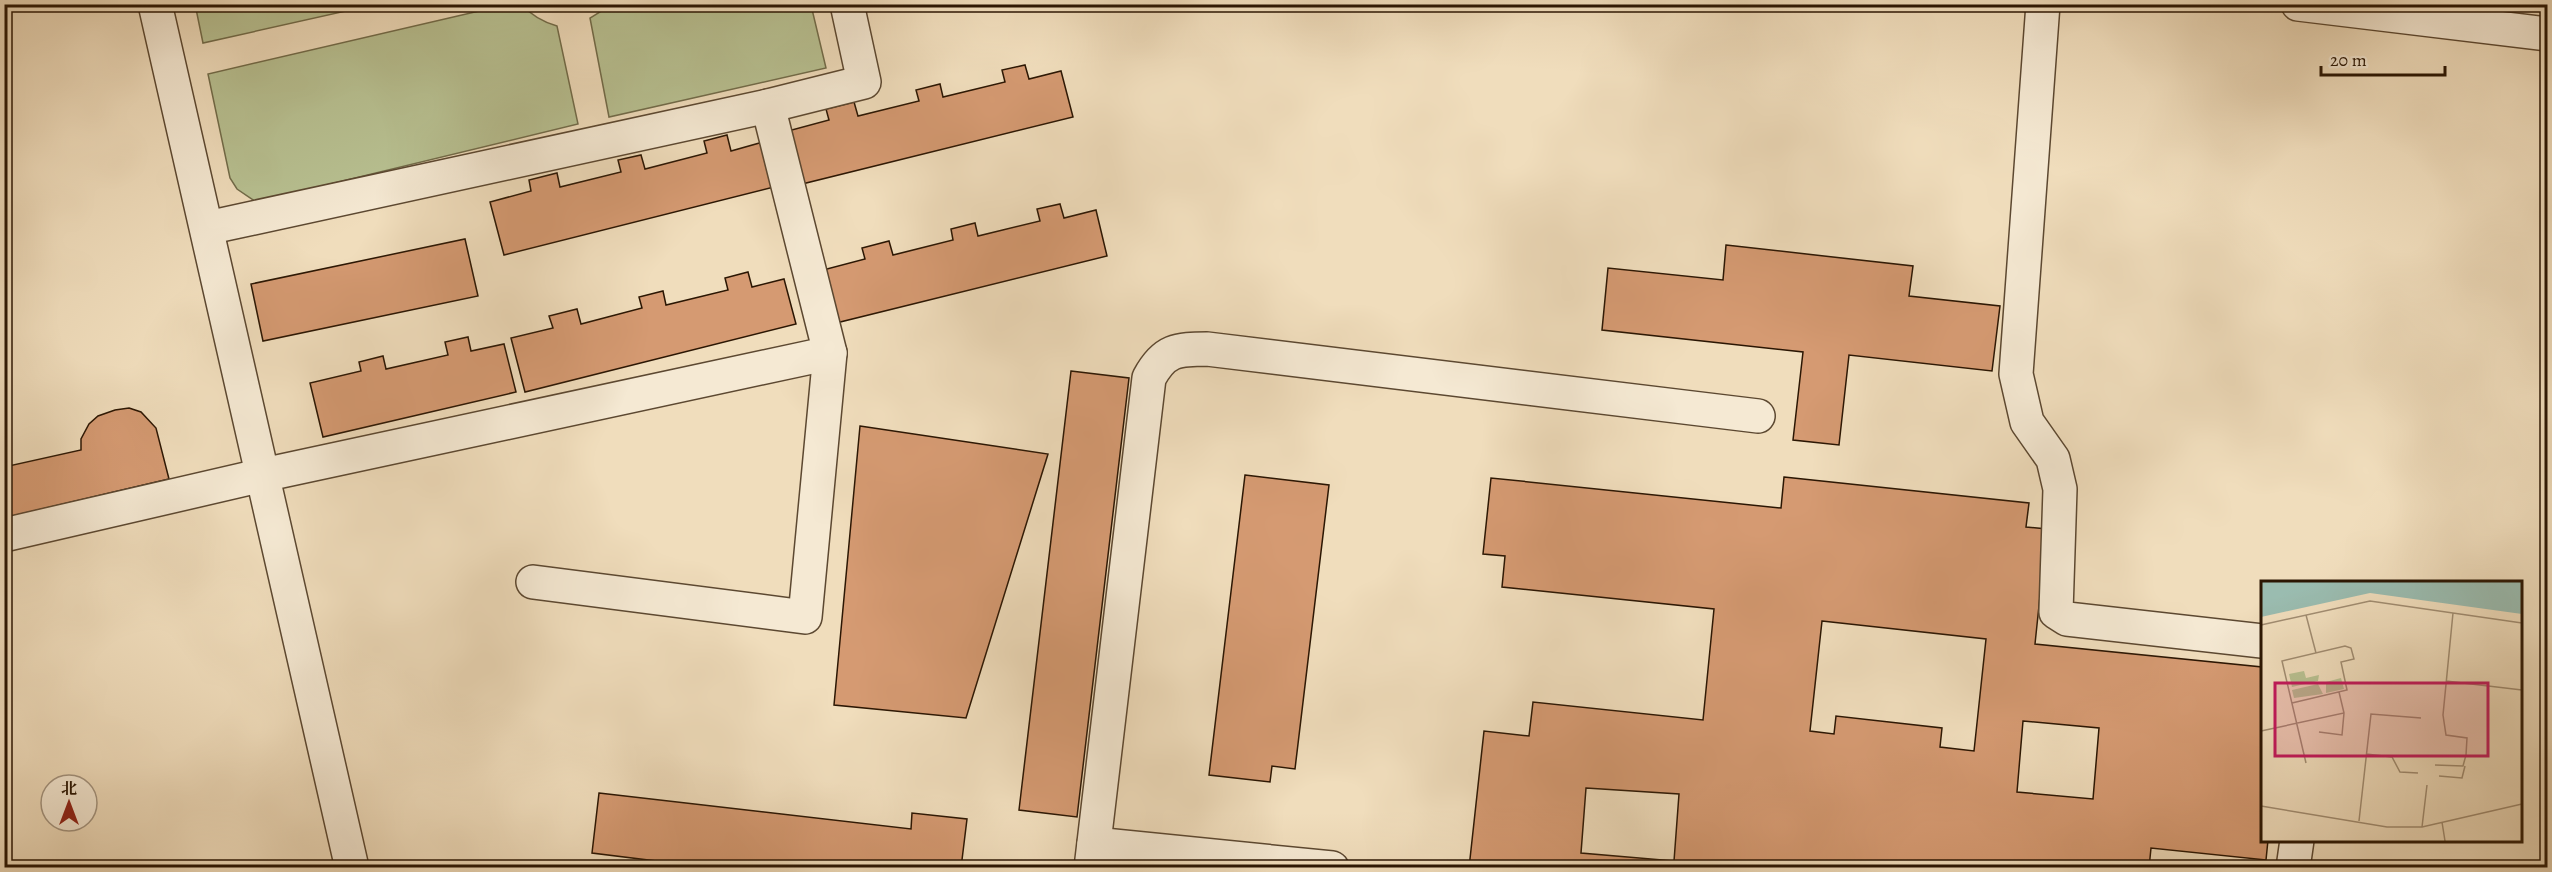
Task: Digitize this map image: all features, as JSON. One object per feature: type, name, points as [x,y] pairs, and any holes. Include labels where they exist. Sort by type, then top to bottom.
[{"type":"lane","points":[[155,4],[352,867]]},
{"type":"lane","points":[[207,228],[768,106],[864,82],[847,4]]},
{"type":"lane","points":[[2043,4],[2016,374],[2027,422],[2053,459],[2060,489],[2056,612],[2067,619],[2261,640]]},
{"type":"lane","points":[[2298,4],[2547,34]]},
{"type":"lane","points":[[532,582],[805,616],[830,354],[768,106]]},
{"type":"lane","points":[[1332,867],[1093,856],[1149,378],[1158,361],[1182,349],[1207,349],[1758,416]]},
{"type":"lane","points":[[4,535],[263,475],[830,354]]},
{"type":"lane","points":[[2294,867],[2296,842]]},
{"type":"green space","points":[[195,4],[373,4],[373,5],[203,43]]},
{"type":"green space","points":[[505,5],[522,5],[538,18],[557,26],[578,124],[256,202],[237,189],[230,178],[208,74]]},
{"type":"green space","points":[[605,5],[811,5],[826,68],[609,117],[590,18],[600,12]]},
{"type":"building","points":[[1025,65],[1029,79],[1061,71],[1073,117],[802,184],[788,131],[829,120],[826,109],[854,102],[858,116],[919,101],[916,90],[940,84],[943,97],[1005,82],[1002,70]]},
{"type":"building","points":[[727,135],[731,151],[763,142],[774,187],[504,255],[490,202],[531,191],[529,180],[557,173],[560,187],[621,172],[618,160],[641,155],[645,169],[707,153],[704,141]]},
{"type":"building","points":[[1060,204],[1064,218],[1096,210],[1107,256],[836,323],[823,270],[865,259],[862,248],[889,241],[893,255],[953,240],[951,229],[975,223],[978,236],[1040,221],[1037,209]]},
{"type":"building","points":[[465,239],[478,296],[263,341],[251,284]]},
{"type":"building","points":[[1726,245],[1913,266],[1909,296],[2000,306],[1992,371],[1849,355],[1839,445],[1793,440],[1803,352],[1602,330],[1608,268],[1723,280]]},
{"type":"building","points":[[748,272],[752,287],[784,279],[796,324],[525,392],[511,338],[553,328],[549,316],[577,309],[581,324],[642,308],[639,297],[663,291],[666,305],[728,290],[725,278]]},
{"type":"building","points":[[468,337],[471,351],[504,344],[516,392],[323,437],[310,383],[361,371],[359,362],[383,356],[386,369],[448,355],[445,342]]},
{"type":"building","points":[[1071,371],[1129,378],[1077,817],[1019,810]]},
{"type":"building","points":[[129,408],[141,412],[156,428],[169,479],[4,518],[4,467],[81,450],[81,439],[89,424],[98,416]]},
{"type":"building","points":[[860,426],[1048,454],[966,718],[834,705]]},
{"type":"building","points":[[1245,475],[1329,485],[1295,769],[1272,766],[1270,782],[1209,775]]},
{"type":"building","points":[[1784,477],[2029,503],[2026,527],[2047,529],[2035,644],[2261,667],[2261,842],[2268,842],[2266,860],[2151,848],[2149,868],[1991,868],[1966,865],[1966,868],[1469,868],[1484,731],[1529,736],[1533,702],[1703,720],[1714,609],[1502,587],[1505,556],[1483,554],[1491,478],[1781,508]],"holes":[[[1822,621],[1986,639],[1974,751],[1940,747],[1942,728],[1836,716],[1834,734],[1810,731]],[[2023,721],[2099,728],[2093,799],[2017,792]],[[1586,788],[1679,794],[1674,861],[1581,853]]]},
{"type":"building","points":[[599,793],[911,829],[912,813],[967,819],[961,868],[713,868],[592,853]]}]
